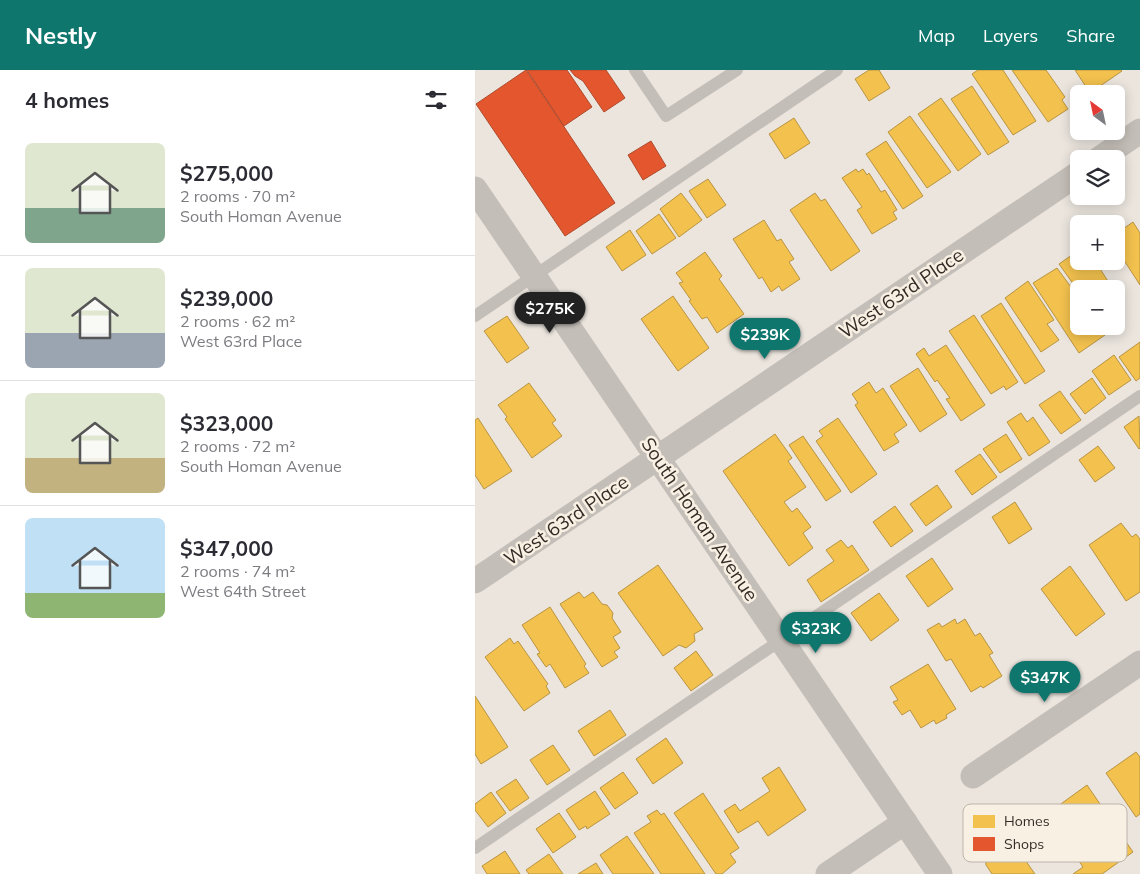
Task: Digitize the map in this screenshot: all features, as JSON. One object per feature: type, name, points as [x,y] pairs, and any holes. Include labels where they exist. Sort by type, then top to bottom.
[{"type":"street","points":[[1112,150],[1140,131]]},
{"type":"street","name":"West 63rd Place","points":[[475,581],[1070,179]]},
{"type":"street","name":"South Homan Avenue","points":[[475,189],[940,874]]},
{"type":"street","points":[[973,776],[1140,663]]},
{"type":"street","points":[[828,874],[905,822]]},
{"type":"lane","points":[[635,70],[666,116],[737,70]]},
{"type":"lane","points":[[475,316],[837,70]]},
{"type":"lane","points":[[475,848],[1140,396]]},
{"type":"building: Homes","points":[[869,70],[879,70],[890,88],[869,101],[855,79]]},
{"type":"building: Homes","points":[[978,70],[1003,70],[1036,121],[1013,135],[972,74]]},
{"type":"building: Homes","points":[[1012,70],[1046,70],[1065,97],[1062,100],[1068,109],[1048,122]]},
{"type":"building: Homes","points":[[1075,70],[1122,71],[1102,85],[1085,85]]},
{"type":"building: Homes","points":[[972,86],[1009,142],[988,155],[951,99]]},
{"type":"building: Homes","points":[[941,98],[981,154],[958,171],[918,114]]},
{"type":"building: Homes","points":[[910,116],[951,172],[927,188],[888,132]]},
{"type":"building: Homes","points":[[794,118],[810,143],[785,159],[769,134]]},
{"type":"building: Homes","points":[[886,141],[923,196],[903,209],[866,154]]},
{"type":"building: Homes","points":[[856,169],[858,172],[863,169],[867,175],[869,173],[881,192],[885,190],[897,210],[893,212],[897,219],[872,234],[857,210],[862,207],[842,178]]},
{"type":"building: Homes","points":[[708,179],[726,205],[707,218],[689,191]]},
{"type":"building: Homes","points":[[681,193],[702,220],[679,237],[660,209]]},
{"type":"building: Homes","points":[[815,193],[821,201],[825,199],[860,251],[831,271],[790,210]]},
{"type":"building: Homes","points":[[659,214],[676,238],[652,254],[636,231]]},
{"type":"building: Homes","points":[[764,220],[777,241],[781,239],[794,259],[789,262],[800,279],[782,291],[779,286],[771,292],[762,277],[759,279],[733,239]]},
{"type":"building: Homes","points":[[1133,222],[1140,233],[1140,285],[1125,262],[1125,228]]},
{"type":"building: Homes","points":[[630,230],[646,255],[622,271],[606,247]]},
{"type":"building: Homes","points":[[705,252],[722,276],[719,279],[744,314],[717,333],[707,317],[702,319],[689,301],[691,300],[679,283],[683,282],[676,273]]},
{"type":"building: Homes","points":[[1070,256],[1070,270],[1101,270],[1107,280],[1070,280],[1059,264]]},
{"type":"building: Homes","points":[[1057,268],[1070,286],[1070,335],[1105,335],[1079,353],[1033,283]]},
{"type":"building: Homes","points":[[1028,281],[1054,320],[1047,324],[1059,340],[1041,352],[1005,298]]},
{"type":"building: Homes","points":[[673,296],[709,348],[678,371],[641,319]]},
{"type":"building: Homes","points":[[1001,303],[1045,371],[1025,384],[981,316]]},
{"type":"building: Homes","points":[[974,315],[1018,382],[1006,390],[1004,386],[991,394],[949,331]]},
{"type":"building: Homes","points":[[507,316],[529,348],[507,363],[484,331]]},
{"type":"building: Homes","points":[[1140,342],[1140,378],[1136,381],[1119,357]]},
{"type":"building: Homes","points":[[946,345],[985,405],[961,421],[946,399],[950,398],[937,380],[935,382],[916,354],[924,348],[929,356]]},
{"type":"building: Homes","points":[[1114,355],[1131,380],[1109,395],[1092,371]]},
{"type":"building: Homes","points":[[918,368],[947,414],[920,432],[890,386]]},
{"type":"building: Homes","points":[[1092,378],[1106,398],[1085,414],[1070,394]]},
{"type":"building: Homes","points":[[869,382],[876,393],[883,388],[907,425],[894,434],[899,442],[884,451],[855,405],[858,403],[852,394]]},
{"type":"building: Homes","points":[[529,383],[556,420],[552,423],[562,436],[532,458],[505,419],[507,417],[498,405]]},
{"type":"building: Homes","points":[[1060,391],[1081,420],[1061,434],[1039,405]]},
{"type":"building: Homes","points":[[1021,413],[1027,422],[1033,417],[1050,442],[1029,456],[1007,422]]},
{"type":"building: Homes","points":[[1139,416],[1140,448],[1139,449],[1124,427]]},
{"type":"building: Homes","points":[[478,418],[512,471],[484,489],[475,475],[475,420]]},
{"type":"building: Homes","points":[[838,418],[877,474],[851,493],[816,441],[823,436],[819,431]]},
{"type":"building: Homes","points":[[775,434],[792,458],[788,461],[806,487],[784,502],[792,512],[797,508],[811,527],[803,533],[813,548],[789,566],[723,471]]},
{"type":"building: Homes","points":[[1006,434],[1022,459],[1000,473],[983,449]]},
{"type":"building: Homes","points":[[803,436],[841,491],[826,501],[789,445]]},
{"type":"building: Homes","points":[[1098,446],[1115,468],[1095,482],[1079,460]]},
{"type":"building: Homes","points":[[980,454],[997,477],[972,495],[955,471]]},
{"type":"building: Homes","points":[[937,485],[952,507],[926,526],[910,504]]},
{"type":"building: Homes","points":[[1015,502],[1032,529],[1009,544],[992,517]]},
{"type":"building: Homes","points":[[895,506],[913,531],[891,547],[873,522]]},
{"type":"building: Homes","points":[[1121,523],[1132,537],[1136,534],[1140,539],[1140,592],[1126,601],[1089,545]]},
{"type":"building: Homes","points":[[841,540],[848,548],[852,545],[869,570],[821,602],[807,580],[834,561],[826,550]]},
{"type":"building: Homes","points":[[932,558],[953,589],[928,607],[906,576]]},
{"type":"building: Homes","points":[[658,565],[703,629],[694,634],[695,641],[686,648],[679,645],[663,656],[618,593]]},
{"type":"building: Homes","points":[[1070,566],[1105,614],[1076,636],[1041,589]]},
{"type":"building: Homes","points":[[579,592],[584,598],[593,592],[602,604],[607,605],[613,613],[612,618],[621,632],[613,637],[620,648],[614,652],[618,657],[602,667],[560,604]]},
{"type":"building: Homes","points":[[879,593],[899,620],[871,641],[851,613]]},
{"type":"building: Homes","points":[[550,607],[586,664],[584,666],[589,673],[565,688],[550,664],[546,667],[537,654],[540,653],[522,625]]},
{"type":"building: Homes","points":[[955,619],[957,624],[965,619],[975,636],[980,633],[993,653],[989,655],[1002,676],[983,688],[981,686],[971,692],[951,659],[946,661],[927,630],[939,623],[942,627]]},
{"type":"building: Homes","points":[[510,638],[514,644],[518,641],[548,684],[546,686],[550,693],[524,711],[485,657]]},
{"type":"building: Homes","points":[[696,651],[713,675],[691,691],[674,668]]},
{"type":"building: Homes","points":[[928,664],[956,709],[946,715],[947,718],[936,724],[934,720],[921,728],[910,710],[902,715],[893,702],[898,700],[890,687]]},
{"type":"building: Homes","points":[[475,696],[508,747],[481,764],[475,754]]},
{"type":"building: Homes","points":[[610,710],[626,735],[594,756],[578,731]]},
{"type":"building: Homes","points":[[666,738],[683,763],[653,784],[636,759]]},
{"type":"building: Homes","points":[[553,745],[570,770],[547,785],[530,760]]},
{"type":"building: Homes","points":[[1136,752],[1140,757],[1140,814],[1136,817],[1106,773]]},
{"type":"building: Homes","points":[[779,767],[806,810],[768,836],[758,821],[738,833],[724,811],[735,804],[740,811],[770,791],[762,778]]},
{"type":"building: Homes","points":[[623,772],[638,793],[615,809],[600,788]]},
{"type":"building: Homes","points":[[516,779],[529,798],[510,811],[496,792]]},
{"type":"building: Homes","points":[[1087,785],[1100,804],[1061,804]]},
{"type":"building: Homes","points":[[595,791],[610,814],[587,829],[586,826],[579,830],[566,810]]},
{"type":"building: Homes","points":[[491,792],[506,813],[488,827],[475,810],[475,804]]},
{"type":"building: Homes","points":[[703,793],[739,848],[730,854],[736,862],[722,874],[716,874],[674,813]]},
{"type":"building: Homes","points":[[657,810],[661,815],[664,813],[705,874],[661,874],[634,833],[651,822],[647,816]]},
{"type":"building: Homes","points":[[559,813],[576,837],[553,853],[536,829]]},
{"type":"building: Homes","points":[[627,836],[654,874],[613,874],[600,855]]},
{"type":"building: Homes","points":[[1127,843],[1133,852],[1127,856]]},
{"type":"building: Homes","points":[[505,851],[520,874],[487,874],[482,866]]},
{"type":"building: Homes","points":[[549,854],[563,874],[529,874],[526,870]]},
{"type":"building: Homes","points":[[986,862],[1026,862],[1035,874],[992,874]]},
{"type":"building: Homes","points":[[1080,862],[1119,862],[1102,874],[1073,874],[1083,867]]},
{"type":"building: Homes","points":[[596,863],[603,874],[578,874]]},
{"type":"building: Shops","points":[[526,70],[615,203],[565,236],[476,104]]},
{"type":"building: Shops","points":[[527,70],[567,70],[592,107],[564,126]]},
{"type":"building: Shops","points":[[570,70],[606,70],[625,98],[604,112],[583,81]]},
{"type":"building: Shops","points":[[651,141],[666,166],[643,180],[628,155]]}]
